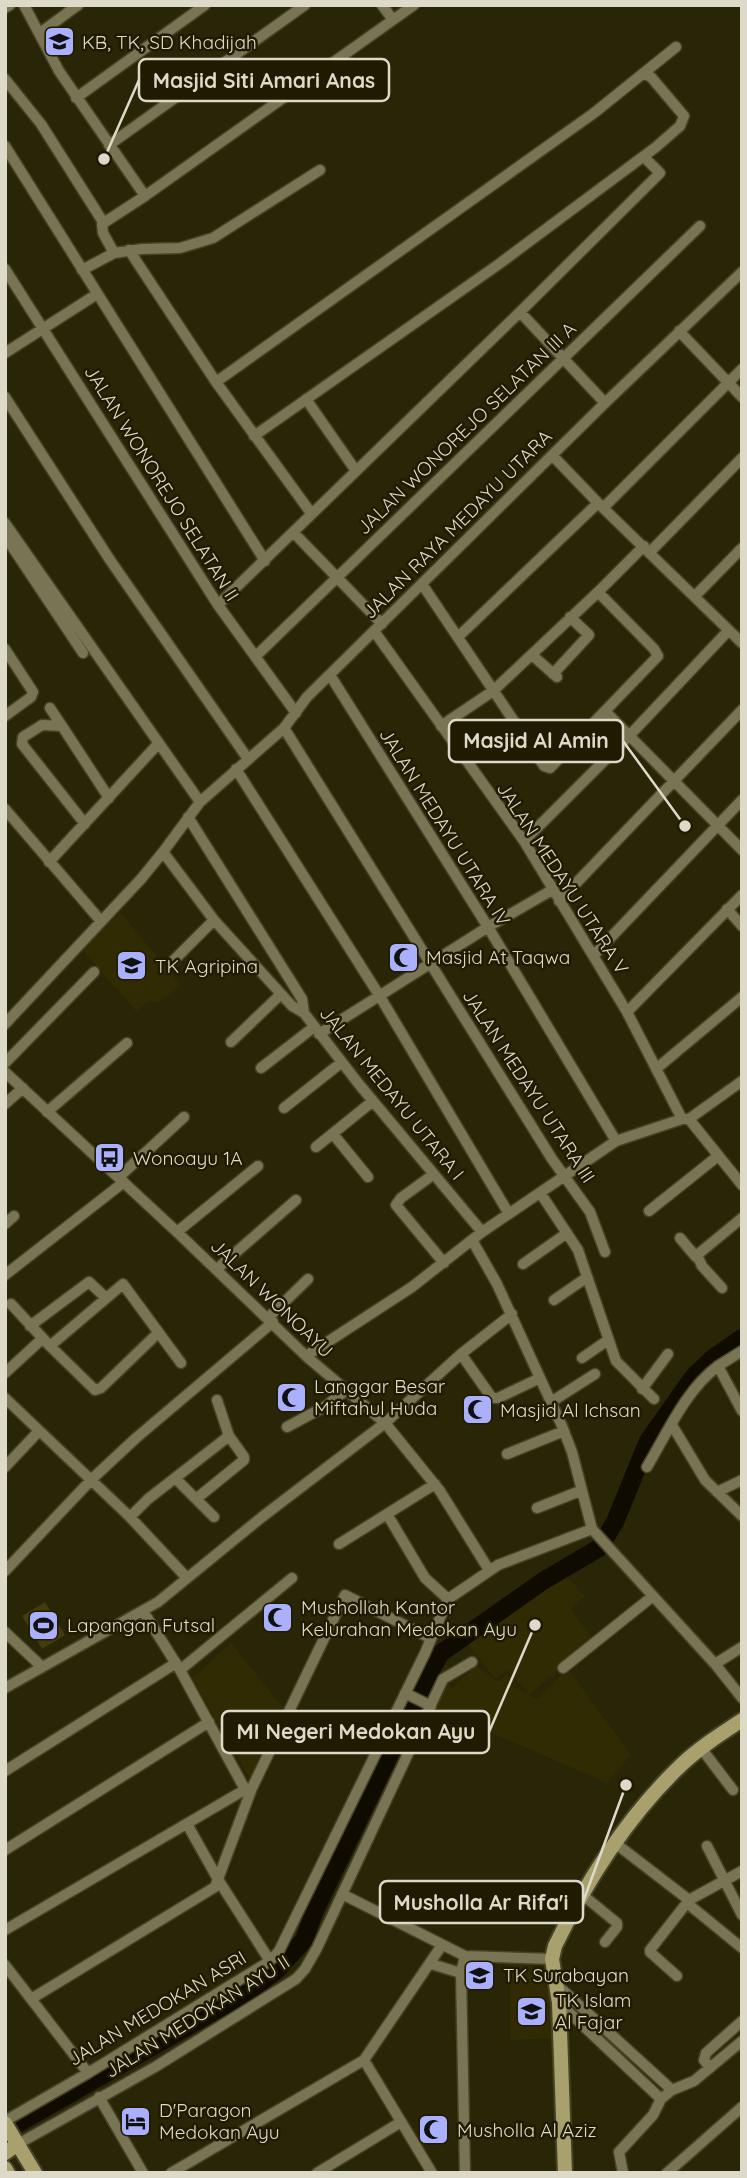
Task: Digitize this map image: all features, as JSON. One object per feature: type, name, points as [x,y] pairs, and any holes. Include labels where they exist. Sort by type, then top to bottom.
[{"type":"street","points":[[5,8],[10,5]]},
{"type":"street","points":[[40,33],[78,5]]},
{"type":"street","points":[[76,97],[205,5]]},
{"type":"street","points":[[109,145],[305,5]]},
{"type":"street","points":[[382,5],[393,20]]},
{"type":"street","points":[[114,253],[101,227],[106,220],[145,196],[414,5]]},
{"type":"street","points":[[27,6],[59,71],[145,196]]},
{"type":"street","points":[[216,382],[594,113],[676,47]]},
{"type":"street","points":[[254,436],[499,264],[644,157],[680,127],[684,116],[661,87],[645,74]]},
{"type":"street","points":[[5,79],[41,124],[106,220]]},
{"type":"street","points":[[5,146],[265,561]]},
{"type":"street","points":[[218,606],[660,173],[644,157]]},
{"type":"street","points":[[82,270],[114,253],[180,247],[213,238],[320,170]]},
{"type":"street","name":"JALAN WONOREJO SELATAN III A","points":[[256,656],[700,226]]},
{"type":"street","points":[[129,250],[216,382],[312,513]]},
{"type":"street","name":"JALAN WONOREJO SELATAN II","points":[[5,269],[218,606],[296,713]]},
{"type":"street","name":"JALAN RAYA MEDAYU UTARA","points":[[5,1024],[163,852],[200,802],[284,728],[307,696],[742,272]]},
{"type":"street","points":[[5,354],[97,295]]},
{"type":"street","points":[[520,312],[605,403]]},
{"type":"street","points":[[679,331],[742,397]]},
{"type":"street","points":[[458,638],[742,369]]},
{"type":"street","points":[[5,397],[110,560],[248,759]]},
{"type":"street","points":[[306,399],[356,471]]},
{"type":"street","points":[[552,455],[600,506],[728,631],[741,640]]},
{"type":"street","points":[[441,726],[493,691],[742,458]]},
{"type":"street","points":[[5,523],[200,802]]},
{"type":"street","name":"JALAN MEDAYU UTARA V","points":[[293,533],[338,578],[378,627],[441,726],[524,841],[594,955],[685,1119],[742,1185]]},
{"type":"street","points":[[5,536],[83,653]]},
{"type":"street","points":[[695,596],[742,548]]},
{"type":"street","points":[[422,584],[544,766],[550,768],[656,659],[658,652],[598,592]]},
{"type":"street","points":[[531,655],[556,676],[589,635],[570,617]]},
{"type":"street","points":[[524,841],[630,735],[728,631]]},
{"type":"street","points":[[5,649],[33,692],[31,697],[5,716]]},
{"type":"street","name":"JALAN MEDAYU UTARA IV","points":[[330,676],[488,927],[616,1141]]},
{"type":"street","points":[[50,708],[108,799]]},
{"type":"street","points":[[559,901],[742,710]]},
{"type":"street","points":[[605,711],[742,850]]},
{"type":"street","points":[[62,726],[42,725],[21,740],[85,824]]},
{"type":"street","name":"JALAN MEDAYU UTARA III","points":[[284,728],[430,965],[590,1212],[605,1252]]},
{"type":"street","points":[[48,862],[158,744]]},
{"type":"street","points":[[236,769],[379,995],[509,1214]]},
{"type":"street","points":[[594,955],[742,800]]},
{"type":"street","points":[[5,809],[100,920]]},
{"type":"street","points":[[188,817],[302,999],[304,1013]]},
{"type":"street","name":"JALAN MEDAYU UTARA I","points":[[163,852],[214,920],[292,1006],[304,1013],[482,1232]]},
{"type":"street","points":[[261,1068],[317,1031],[552,890]]},
{"type":"street","points":[[627,1012],[742,895]]},
{"type":"street","points":[[727,909],[742,926]]},
{"type":"street","points":[[173,961],[214,920]]},
{"type":"street","points":[[5,1063],[94,972]]},
{"type":"street","points":[[231,1042],[281,994]]},
{"type":"street","points":[[656,1069],[742,997]]},
{"type":"street","points":[[47,1112],[127,1044]]},
{"type":"street","points":[[284,1108],[342,1062]]},
{"type":"street","name":"JALAN WONOAYU","points":[[5,1072],[217,1269],[306,1356],[385,1423],[435,1485],[489,1570]]},
{"type":"street","points":[[306,1356],[380,1309],[482,1232],[616,1141],[685,1119],[741,1084]]},
{"type":"street","points":[[5,1104],[23,1088]]},
{"type":"street","points":[[316,1147],[373,1101]]},
{"type":"street","points":[[5,1275],[121,1180],[184,1117]]},
{"type":"street","points":[[332,1134],[368,1177]]},
{"type":"street","points":[[649,1210],[718,1156]]},
{"type":"street","points":[[177,1232],[258,1166]]},
{"type":"street","points":[[434,1174],[401,1198],[396,1205],[444,1263]]},
{"type":"street","points":[[541,1194],[578,1250],[616,1361],[654,1399]]},
{"type":"street","points":[[217,1269],[296,1200]]},
{"type":"street","points":[[5,1224],[14,1216]]},
{"type":"street","points":[[696,1257],[742,1218]]},
{"type":"street","points":[[523,1264],[567,1233]]},
{"type":"street","points":[[680,1238],[722,1289]]},
{"type":"street","points":[[472,1240],[512,1314],[564,1430],[594,1532],[715,1664],[742,1698]]},
{"type":"street","points":[[554,1300],[586,1278]]},
{"type":"street","points":[[5,1571],[92,1479],[136,1438],[221,1367],[309,1279]]},
{"type":"street","points":[[30,1326],[89,1282],[106,1298]]},
{"type":"street","points":[[5,1373],[123,1284],[181,1363]]},
{"type":"street","points":[[11,1304],[46,1343],[95,1390],[101,1388],[158,1334]]},
{"type":"street","points":[[5,1688],[158,1602],[385,1423],[461,1354],[512,1314]]},
{"type":"street","points":[[582,1358],[608,1340]]},
{"type":"street","points":[[647,1467],[698,1385],[718,1366],[742,1352]]},
{"type":"street","points":[[461,1354],[492,1398],[498,1398],[541,1378]]},
{"type":"street","points":[[642,1389],[668,1354]]},
{"type":"street","points":[[718,1366],[742,1411]]},
{"type":"street","points":[[551,1402],[595,1374]]},
{"type":"street","points":[[287,1427],[326,1406],[346,1390]]},
{"type":"street","points":[[5,1398],[92,1479],[187,1578]]},
{"type":"street","points":[[196,1499],[242,1464],[244,1457],[229,1436],[217,1400]]},
{"type":"street","points":[[672,1425],[705,1480],[742,1516]]},
{"type":"street","points":[[507,1454],[564,1430]]},
{"type":"street","points":[[5,1467],[39,1431]]},
{"type":"street","points":[[130,1517],[148,1499],[229,1436]]},
{"type":"street","points":[[175,1478],[214,1517]]},
{"type":"street","points":[[717,1492],[742,1480]]},
{"type":"street","points":[[338,1544],[435,1485]]},
{"type":"street","points":[[537,1508],[580,1491]]},
{"type":"street","points":[[387,1514],[425,1578],[448,1599]]},
{"type":"street","points":[[31,1999],[215,1887],[249,1791],[345,1595],[430,1639],[448,1599],[489,1570],[594,1532]]},
{"type":"street","points":[[5,1771],[178,1667],[292,1578]]},
{"type":"street","points":[[563,1668],[653,1596]]},
{"type":"street","points":[[143,1611],[249,1791]]},
{"type":"street","points":[[5,1632],[42,1667]]},
{"type":"street","name":"JALAN MEDOKAN ASRI","points":[[36,2173],[6,2123],[270,1961],[279,1951],[407,1694],[430,1639]]},
{"type":"street","points":[[715,1664],[742,1647]]},
{"type":"street","name":"JALAN MEDOKAN AYU II","points":[[18,2143],[155,2067],[296,1979],[317,1948],[443,1679],[472,1662]]},
{"type":"street","points":[[407,1694],[429,1705]]},
{"type":"street","points":[[565,2173],[559,2003],[552,1959],[559,1938],[615,1843],[651,1797],[678,1767],[742,1720]]},
{"type":"street","points":[[5,1850],[209,1722]]},
{"type":"street","points":[[701,1748],[733,1790]]},
{"type":"street","points":[[5,1930],[249,1791]]},
{"type":"street","points":[[187,1824],[219,1881],[270,1961]]},
{"type":"street","points":[[615,1843],[742,1948]]},
{"type":"street","points":[[708,1846],[742,1914]]},
{"type":"street","points":[[677,1976],[650,1950],[688,1902],[742,1871]]},
{"type":"street","points":[[342,1894],[465,1955],[552,1959]]},
{"type":"street","points":[[584,1896],[617,1923],[617,1927],[605,1942]]},
{"type":"street","points":[[171,2173],[364,2060],[442,1945]]},
{"type":"street","points":[[465,1955],[461,1973],[465,2173]]},
{"type":"street","points":[[431,1964],[461,1973]]},
{"type":"street","points":[[5,1965],[88,2073]]},
{"type":"street","points":[[556,1984],[672,2090]]},
{"type":"street","points":[[559,2003],[661,2099]]},
{"type":"street","points":[[710,2068],[704,2060],[706,2053],[742,2021]]},
{"type":"street","points":[[623,2173],[619,2151],[653,2115],[661,2099],[672,2090],[694,2081],[742,2041]]},
{"type":"street","points":[[364,2060],[432,2173]]},
{"type":"street","points":[[639,2079],[649,2069]]},
{"type":"street","points":[[99,2097],[143,2173]]},
{"type":"street","points":[[667,2173],[742,2108]]},
{"type":"street","points":[[317,2173],[401,2122]]},
{"type":"street","points":[[5,2152],[18,2143]]},
{"type":"street","points":[[5,2168],[8,2173]]},
{"type":"shaded area","name":"TK Agripina","points":[[120,912],[181,985],[160,1002],[150,1001],[136,1011],[81,948]]},
{"type":"shaded area","points":[[564,1573],[585,1596],[571,1609],[593,1640],[529,1695],[537,1699],[568,1669],[631,1755],[607,1783],[434,1708],[445,1684],[452,1688],[476,1666],[497,1681],[501,1681],[505,1674],[514,1679],[512,1686],[529,1694],[507,1670],[495,1679],[465,1640]]},
{"type":"shaded area","name":"Lapangan Futsal","points":[[45,1602],[65,1635],[42,1649],[22,1616]]},
{"type":"shaded area","points":[[231,1643],[288,1714],[250,1778],[192,1679]]},
{"type":"shaded area","name":"TK Islam Al Fajar","points":[[506,1962],[526,1962],[551,1982],[556,2038],[510,2040],[510,1985],[507,1984]]},
{"type":"waterway","points":[[5,2131],[246,1993],[278,1969],[304,1940],[315,1910],[441,1653],[543,1581],[599,1548],[615,1522],[648,1441],[694,1376],[713,1358],[742,1338]]},
{"type":"waterway","points":[[9,2159],[17,2173]]},
{"type":"place","name":"KB, TK, SD Khadijah","points":[[59,42]]},
{"type":"place","name":"Masjid Siti Amari Anas","points":[[104,159]]},
{"type":"place","name":"Masjid Al Amin","points":[[685,826]]},
{"type":"place","name":"Masjid At Taqwa","points":[[403,957]]},
{"type":"place","name":"TK Agripina","points":[[132,966]]},
{"type":"place","name":"Wonoayu 1A","points":[[110,1158]]},
{"type":"place","name":"Langgar Besar Miftahul Huda","points":[[291,1397]]},
{"type":"place","name":"Masjid Al Ichsan","points":[[477,1410]]},
{"type":"place","name":"Mushollah Kantor Kelurahan Medokan Ayu","points":[[278,1618]]},
{"type":"place","name":"Lapangan Futsal","points":[[44,1625]]},
{"type":"place","name":"MI Negeri Medokan Ayu","points":[[535,1625]]},
{"type":"place","name":"Musholla Ar Rifa'i","points":[[626,1785]]},
{"type":"place","name":"TK Surabayan","points":[[480,1975]]},
{"type":"place","name":"TK Islam Al Fajar","points":[[532,2011]]},
{"type":"place","name":"D'Paragon Medokan Ayu","points":[[136,2121]]},
{"type":"place","name":"Musholla Al Aziz","points":[[434,2130]]}]
